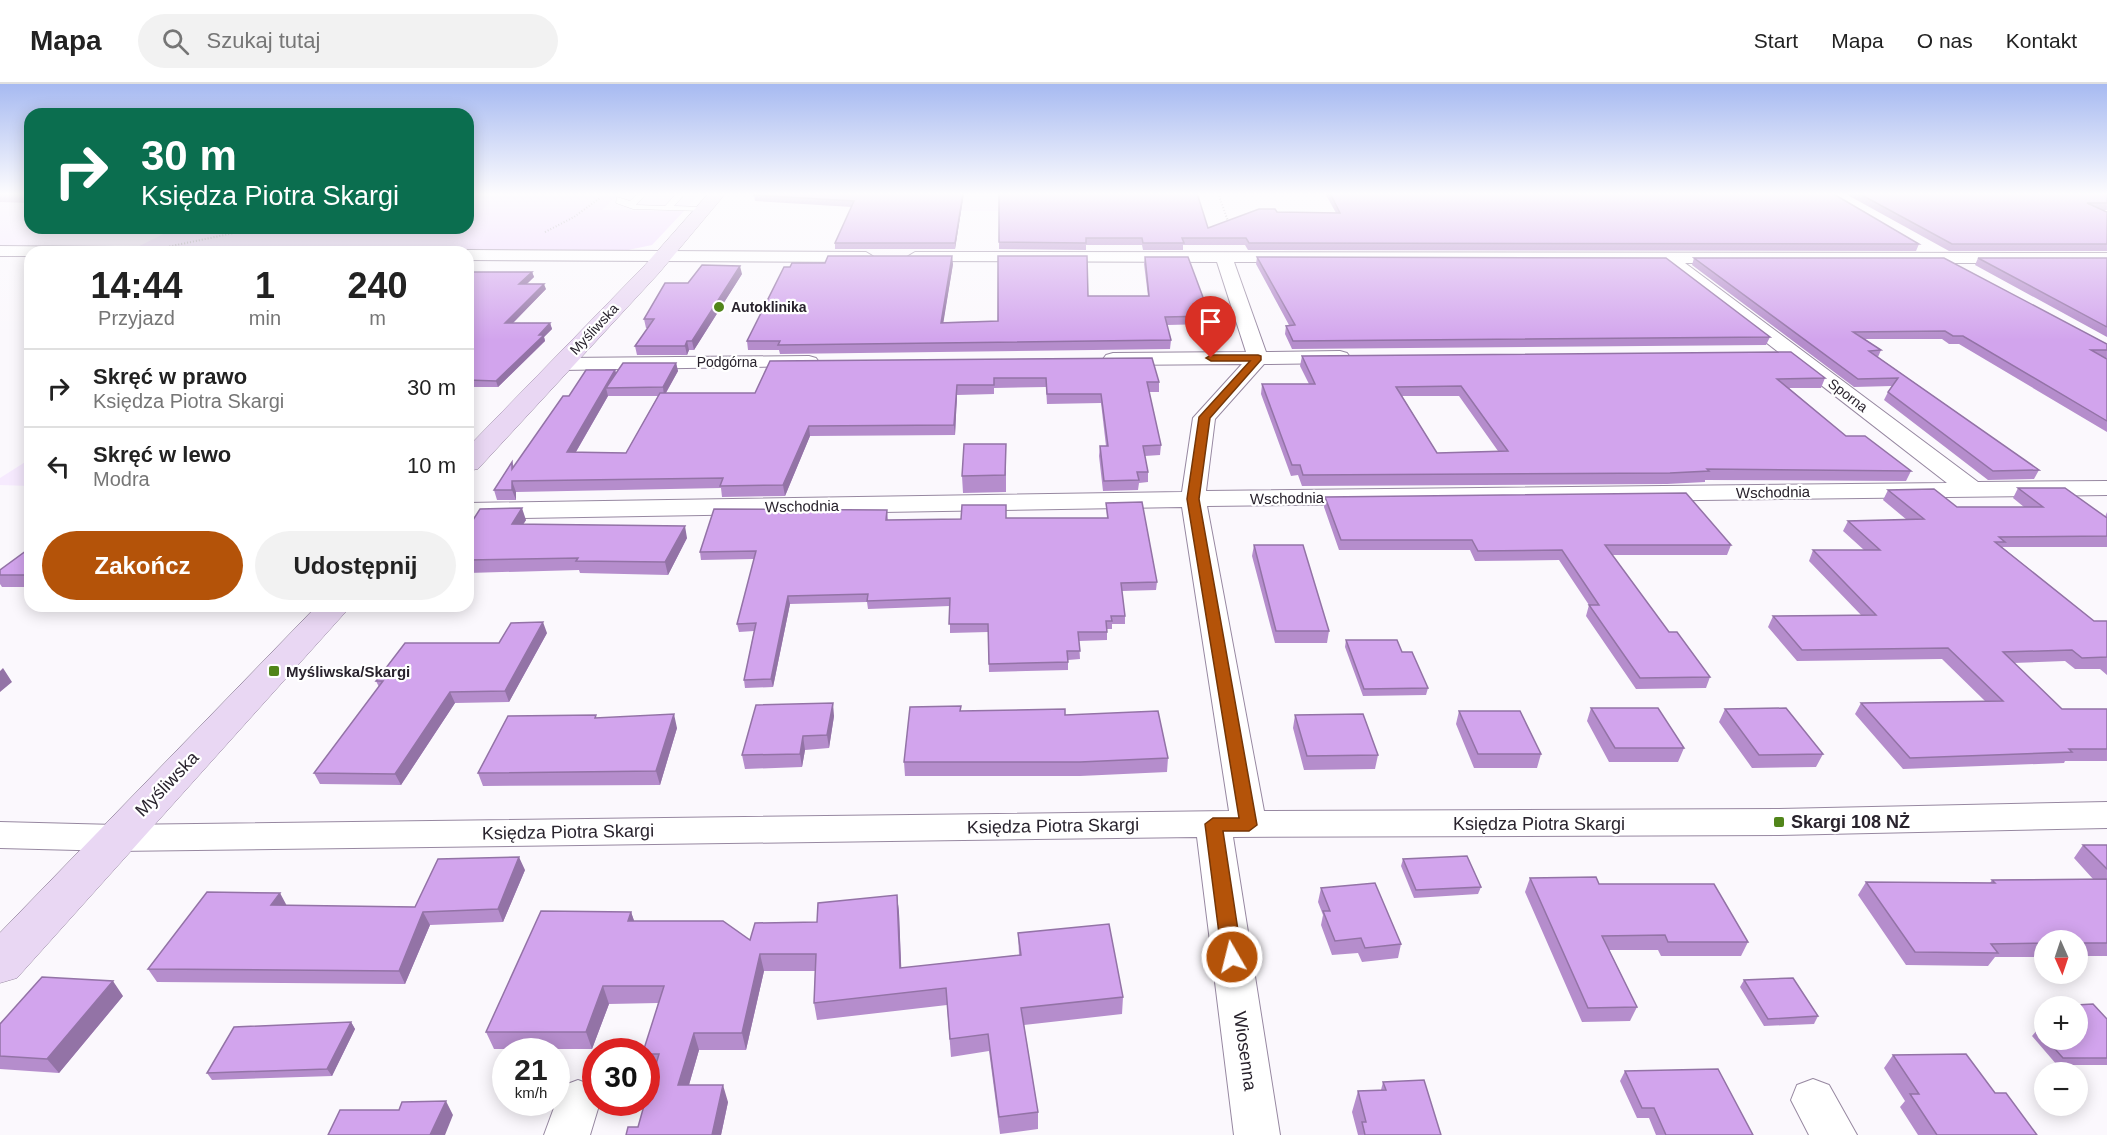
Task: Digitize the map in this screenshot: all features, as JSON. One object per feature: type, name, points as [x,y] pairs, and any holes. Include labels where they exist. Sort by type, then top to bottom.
[{"type":"street","name":"Myśliwska","points":[[474,457],[675,242]]},
{"type":"street","points":[[1915,242],[1974,275]]},
{"type":"street","points":[[1228,245],[1258,358]]},
{"type":"street","points":[[474,255],[886,257],[1228,245],[1667,257],[2107,258]]},
{"type":"street","points":[[0,251],[24,251]]},
{"type":"street","name":"Sporna","points":[[1667,257],[1971,489]]},
{"type":"street","points":[[1756,353],[1791,353]]},
{"type":"street","points":[[1091,359],[1364,357]]},
{"type":"street","name":"Wiosenna","points":[[1257,1135],[1231,824],[1193,499],[1204,417],[1258,358]]},
{"type":"street","name":"Podgórna","points":[[562,364],[830,362]]},
{"type":"street","name":"Wschodnia","points":[[474,512],[1193,499],[2107,488]]},
{"type":"street","name":"Myśliwska","points":[[0,964],[329,612]]},
{"type":"street","name":"Księdza Piotra Skargi","points":[[0,835],[116,838],[1231,824],[1779,822],[2107,815]]},
{"type":"path","points":[[167,246],[187,242]]},
{"type":"shaded area","points":[[0,242],[147,242],[139,246],[0,246]]},
{"type":"shaded area","points":[[147,242],[655,242],[652,245],[628,250],[474,249],[474,246],[139,246]]},
{"type":"shaded area","points":[[24,463],[24,486],[0,485],[0,478]]},
{"type":"building","points":[[835,242],[955,242],[955,243]]},
{"type":"building","points":[[1003,242],[1086,242],[1086,243]]},
{"type":"building","points":[[1143,242],[1184,243],[1143,243]]},
{"type":"building","points":[[1916,242],[1919,244],[1249,243]]},
{"type":"building","points":[[1948,242],[2107,242],[2107,244],[1952,244]]},
{"type":"building","points":[[828,256],[952,256],[941,323],[998,321],[998,256],[1087,256],[1088,296],[1149,296],[1145,257],[1188,257],[1210,316],[1165,317],[1171,340],[778,345],[780,341],[747,341],[784,267],[790,267],[792,263],[825,263]]},
{"type":"building","points":[[1257,257],[1666,258],[1770,337],[1293,341],[1286,326],[1295,325]]},
{"type":"building","points":[[1694,258],[1944,258],[2107,344],[2107,350],[2091,350],[2107,359],[2107,421],[1963,336],[1953,336],[1945,331],[1853,332],[1881,350],[1869,351],[2039,470],[1993,471],[1888,392],[1898,378],[1858,379]]},
{"type":"building","points":[[1978,258],[2107,258],[2107,327]]},
{"type":"building","points":[[702,265],[740,266],[692,341],[687,341],[685,346],[635,346],[654,319],[644,319],[665,283],[688,283]]},
{"type":"building","points":[[474,272],[532,272],[519,284],[544,284],[505,323],[550,323],[539,335],[544,335],[496,381],[474,380]]},
{"type":"building","points":[[1791,352],[1825,378],[1777,379],[1846,436],[1865,436],[1911,471],[1707,469],[1709,471],[1670,473],[1303,475],[1300,465],[1292,465],[1262,384],[1315,384],[1302,356]],"holes":[[[1461,386],[1508,451],[1437,453],[1396,387]]]},
{"type":"building","points":[[1152,358],[1159,382],[1147,382],[1161,445],[1143,446],[1148,472],[1137,472],[1139,480],[1104,481],[1100,446],[1108,446],[1101,394],[1047,394],[1046,378],[994,378],[994,385],[957,385],[954,425],[809,426],[783,485],[720,486],[723,478],[512,481],[512,490],[494,490],[512,462],[512,469],[563,396],[569,396],[586,370],[615,370],[567,452],[626,453],[660,393],[755,393],[770,361]]},
{"type":"building","points":[[623,363],[676,363],[663,387],[606,388]]},
{"type":"building","points":[[964,444],[1006,444],[1005,475],[962,476]]},
{"type":"building","points":[[2018,488],[2065,488],[2107,518],[2107,536],[1999,537],[2005,542],[1995,542],[2094,621],[2107,621],[2107,657],[2082,658],[2072,650],[2003,652],[2062,709],[2107,709],[2107,749],[1910,758],[1861,703],[2003,701],[1948,648],[1802,650],[1773,616],[1876,615],[1813,550],[1880,550],[1848,521],[1924,519],[1888,490],[1934,489],[1957,507],[2043,507]]},
{"type":"building","points":[[1686,493],[1731,545],[1605,545],[1669,632],[1677,632],[1710,677],[1640,678],[1589,605],[1599,605],[1562,550],[1478,551],[1472,540],[1341,540],[1325,497]]},
{"type":"building","points":[[1142,502],[1157,582],[1121,583],[1125,616],[1111,616],[1112,621],[1106,621],[1107,632],[1078,632],[1080,651],[1067,651],[1068,662],[989,664],[988,624],[949,624],[950,598],[867,601],[868,594],[788,596],[771,679],[744,680],[756,623],[737,624],[756,551],[700,552],[714,509],[887,510],[886,520],[961,519],[962,505],[1006,505],[1006,518],[1108,518],[1106,503]]},
{"type":"building","points":[[522,508],[512,524],[685,526],[665,562],[576,561],[578,558],[474,560],[474,518],[480,509]]},
{"type":"building","points":[[1254,545],[1303,545],[1329,631],[1276,631]]},
{"type":"building","points":[[24,552],[24,575],[0,575],[0,570]]},
{"type":"building","points":[[543,622],[505,691],[450,692],[395,774],[314,773],[383,681],[376,681],[405,643],[499,643],[511,623]]},
{"type":"building","points":[[1346,640],[1397,640],[1402,652],[1412,652],[1428,688],[1364,689]]},
{"type":"building","points":[[833,703],[827,735],[803,736],[800,754],[742,755],[756,705]]},
{"type":"building","points":[[961,706],[960,711],[1065,709],[1065,715],[1158,711],[1168,758],[1080,762],[904,762],[910,707]]},
{"type":"building","points":[[1591,708],[1658,708],[1684,748],[1615,748]]},
{"type":"building","points":[[1786,708],[1823,754],[1759,755],[1725,709]]},
{"type":"building","points":[[1459,711],[1520,711],[1541,754],[1478,754]]},
{"type":"building","points":[[674,714],[656,771],[478,773],[508,716],[596,715],[595,718]]},
{"type":"building","points":[[1363,714],[1378,755],[1307,756],[1295,715]]},
{"type":"building","points":[[2083,845],[2107,845],[2107,869]]},
{"type":"building","points":[[1467,856],[1481,887],[1416,890],[1403,859]]},
{"type":"building","points":[[519,857],[498,909],[423,912],[399,971],[148,969],[207,892],[280,893],[271,905],[415,907],[438,859]]},
{"type":"building","points":[[1596,877],[1599,884],[1714,884],[1748,942],[1668,942],[1665,935],[1602,936],[1637,1007],[1588,1008],[1530,878]]},
{"type":"building","points":[[2107,879],[2107,943],[2088,943],[2088,930],[2034,930],[2034,943],[1991,944],[1998,953],[1915,952],[1866,882],[1995,883],[1992,880]]},
{"type":"building","points":[[1375,883],[1401,944],[1365,948],[1361,938],[1335,941],[1323,911],[1330,911],[1321,888]]},
{"type":"building","points":[[897,895],[900,968],[1021,955],[1018,933],[1109,924],[1123,997],[1021,1008],[1038,1112],[999,1117],[988,1034],[950,1039],[946,988],[814,1003],[816,954],[760,954],[742,1033],[694,1033],[678,1085],[723,1085],[712,1135],[626,1135],[628,1127],[638,1127],[641,1116],[660,1116],[660,1038],[647,1038],[664,986],[603,986],[586,1032],[486,1032],[541,911],[631,912],[628,921],[723,921],[750,940],[755,923],[817,922],[818,903]]},
{"type":"building","points":[[42,977],[113,981],[47,1059],[0,1056],[0,1024]]},
{"type":"building","points":[[1793,978],[1818,1016],[1768,1019],[1744,980]]},
{"type":"building","points":[[2088,1004],[2093,1004],[2107,1019],[2107,1058],[2063,1058],[2056,1050],[2088,1050]]},
{"type":"building","points":[[351,1022],[327,1069],[207,1073],[234,1027]]},
{"type":"building","points":[[1966,1054],[1995,1093],[2006,1093],[2037,1135],[1937,1135],[1910,1094],[1919,1094],[1893,1055]]},
{"type":"building","points":[[1718,1069],[1753,1135],[1666,1135],[1654,1108],[1642,1108],[1625,1071]]},
{"type":"building","points":[[1424,1080],[1441,1135],[1365,1135],[1362,1122],[1366,1122],[1358,1091],[1386,1090],[1383,1082]]},
{"type":"building","points":[[446,1101],[430,1135],[328,1135],[340,1110],[399,1110],[402,1102]]},
{"type":"place","name":"Autoklinika","points":[[719,307]]},
{"type":"place","name":"Myśliwska/Skargi","points":[[274,671]]},
{"type":"place","name":"Skargi 108 NŻ","points":[[1779,822]]},
{"type":"route","points":[[1211,358],[1258,358],[1204,417],[1193,499],[1249,825],[1213,824],[1232,957]]}]
